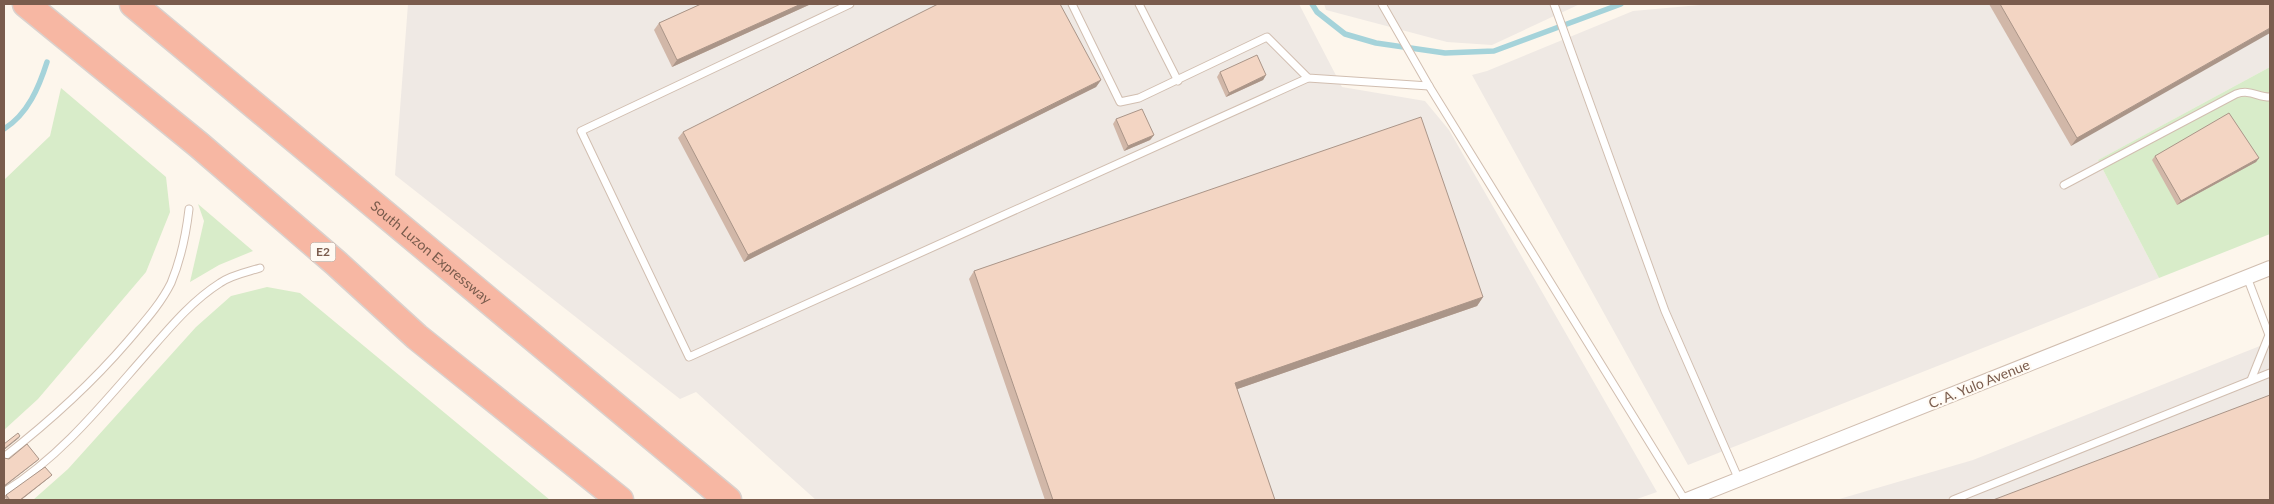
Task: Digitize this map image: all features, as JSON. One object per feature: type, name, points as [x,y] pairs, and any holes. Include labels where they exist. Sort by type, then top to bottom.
[{"type":"highway","name":"E2","points":[[26,4],[199,145],[417,337],[620,500]]},
{"type":"highway","name":"South Luzon Expressway","points":[[132,4],[728,500]]},
{"type":"street","name":"C. A. Yulo Avenue","points":[[1686,500],[2270,268]]},
{"type":"lane","points":[[850,4],[581,130],[689,357],[1308,78],[1429,86]]},
{"type":"lane","points":[[1072,4],[1120,102],[1139,98],[1178,81],[1267,37],[1308,78]]},
{"type":"lane","points":[[1139,4],[1178,81]]},
{"type":"lane","points":[[1382,4],[1429,86],[1686,500]]},
{"type":"lane","points":[[1554,4],[1665,311],[1739,480]]},
{"type":"lane","points":[[2064,185],[2236,94],[2252,91],[2262,96],[2270,97]]},
{"type":"lane","points":[[4,457],[44,426],[98,376],[157,308],[178,263],[185,239],[189,209]]},
{"type":"lane","points":[[4,492],[60,449],[101,407],[173,324],[198,300],[222,281],[260,268]]},
{"type":"lane","points":[[2246,277],[2268,335],[2251,380]]},
{"type":"lane","points":[[1953,500],[2270,373]]},
{"type":"shaded area","points":[[408,4],[1299,4],[1342,87],[1425,101],[1449,130],[1657,492],[1634,500],[816,500],[696,392],[680,399],[395,175]]},
{"type":"shaded area","points":[[1324,4],[1580,4],[1492,45],[1447,42],[1326,10]]},
{"type":"shaded area","points":[[1711,4],[2270,4],[2270,67],[2098,160],[2159,278],[1688,465],[1472,75],[1487,71],[1633,11]]},
{"type":"shaded area","points":[[2270,342],[2270,500],[1836,500],[1973,460]]},
{"type":"green space","points":[[2270,67],[2270,234],[2159,278],[2098,160]]},
{"type":"green space","points":[[61,88],[166,177],[170,212],[146,272],[38,399],[4,430],[4,180],[50,136]]},
{"type":"green space","points":[[198,204],[253,251],[219,265],[190,282],[204,221]]},
{"type":"green space","points":[[267,287],[300,293],[550,500],[33,500],[68,469],[196,327],[231,296]]},
{"type":"building","points":[[701,4],[801,4],[677,60],[659,23]]},
{"type":"building","points":[[938,4],[1060,4],[1101,80],[748,255],[683,132]]},
{"type":"building","points":[[2000,4],[2270,4],[2270,28],[2077,138]]},
{"type":"building","points":[[1257,55],[1266,75],[1229,93],[1220,72]]},
{"type":"building","points":[[1142,109],[1154,135],[1128,146],[1116,119]]},
{"type":"building","points":[[2229,113],[2259,158],[2181,201],[2155,156]]},
{"type":"building","points":[[1421,117],[1483,297],[1235,383],[1275,500],[1053,500],[974,271]]},
{"type":"building","points":[[2270,395],[2270,500],[1993,500]]},
{"type":"building","points":[[18,433],[20,436],[4,449],[4,444]]},
{"type":"building","points":[[27,444],[39,459],[4,486],[4,458],[9,459]]},
{"type":"building","points":[[45,467],[52,475],[20,500],[10,500],[6,495]]},
{"type":"waterway","points":[[1312,4],[1317,12],[1345,34],[1376,43],[1445,53],[1494,51],[1621,4]]},
{"type":"waterway","points":[[4,129],[20,116],[32,99],[47,62]]}]
